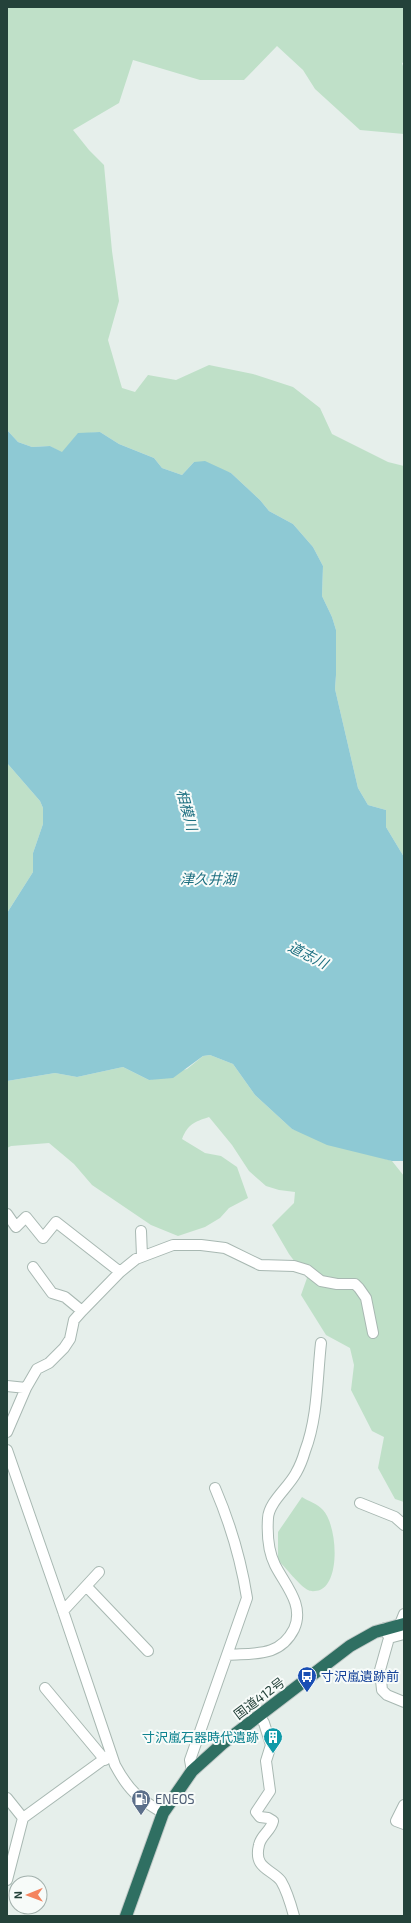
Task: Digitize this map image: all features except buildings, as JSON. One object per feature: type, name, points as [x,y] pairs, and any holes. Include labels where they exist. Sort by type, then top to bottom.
[{"type":"highway","name":"国道412号","points":[[126,1916],[163,1813],[192,1771],[222,1744],[350,1646],[387,1633],[403,1624]]},
{"type":"street","points":[[7,1214],[16,1228],[26,1217],[43,1238],[56,1222],[120,1272]]},
{"type":"street","points":[[141,1232],[142,1256]]},
{"type":"street","points":[[7,1432],[26,1388],[37,1369],[49,1363],[64,1348],[70,1339],[74,1320],[120,1272],[142,1256],[173,1245],[201,1245],[225,1248],[260,1265],[294,1266],[307,1270],[321,1281],[337,1284],[355,1284],[366,1298],[373,1333]]},
{"type":"street","points":[[33,1267],[52,1293],[65,1297],[82,1311]]},
{"type":"street","points":[[228,1654],[260,1653],[277,1649],[288,1639],[295,1627],[297,1612],[294,1598],[275,1565],[268,1545],[269,1507],[280,1496],[296,1472],[306,1449],[313,1421],[321,1343]]},
{"type":"street","points":[[7,1386],[26,1388]]},
{"type":"street","points":[[7,1450],[64,1611],[108,1757]]},
{"type":"street","points":[[192,1771],[190,1760],[247,1598],[243,1570],[223,1504],[216,1488]]},
{"type":"street","points":[[360,1503],[395,1517],[404,1525]]},
{"type":"street","points":[[64,1611],[99,1572]]},
{"type":"street","points":[[87,1587],[148,1651]]},
{"type":"street","points":[[387,1633],[380,1670],[382,1690],[387,1695],[404,1702]]},
{"type":"street","points":[[45,1688],[108,1757],[131,1790],[139,1798],[163,1813]]},
{"type":"street","points":[[259,1715],[264,1723],[271,1745],[266,1761],[270,1791],[256,1812],[260,1817],[268,1818],[273,1821],[258,1845],[259,1858],[264,1869],[281,1882],[294,1916]]},
{"type":"street","points":[[7,1880],[22,1818],[108,1757]]},
{"type":"street","points":[[7,1798],[22,1818]]},
{"type":"street","points":[[404,1805],[396,1821],[404,1824]]},
{"type":"green space","points":[[7,7],[404,7],[404,62],[402,63],[404,69],[404,134],[360,130],[315,89],[303,70],[277,46],[244,80],[200,80],[133,60],[119,103],[73,130],[89,150],[104,165],[112,251],[119,301],[108,340],[122,388],[135,392],[148,375],[176,380],[209,365],[253,374],[293,387],[320,408],[332,434],[388,462],[404,466],[404,857],[386,827],[386,810],[368,805],[358,788],[335,689],[336,630],[332,617],[322,596],[323,566],[313,547],[293,524],[269,511],[260,500],[231,473],[194,462],[182,475],[162,468],[154,458],[119,444],[100,432],[78,434],[62,453],[50,446],[32,447],[18,442],[7,430]]},
{"type":"green space","points":[[7,763],[40,801],[43,808],[43,824],[33,853],[33,872],[7,913]]},
{"type":"green space","points":[[210,1055],[233,1064],[255,1095],[292,1129],[392,1161],[404,1176],[404,1502],[395,1499],[378,1468],[384,1437],[372,1431],[351,1390],[354,1365],[350,1348],[326,1335],[301,1295],[307,1278],[289,1254],[272,1225],[294,1203],[295,1192],[279,1190],[266,1186],[249,1171],[232,1145],[209,1117],[199,1120],[189,1127],[182,1139],[205,1153],[221,1156],[237,1167],[248,1198],[229,1208],[220,1218],[205,1227],[178,1236],[151,1225],[92,1185],[74,1164],[49,1143],[11,1146],[7,1148],[7,1081],[55,1073],[77,1077],[123,1067],[149,1080],[187,1069],[203,1056]]},
{"type":"green space","points":[[302,1497],[316,1504],[323,1510],[328,1517],[334,1540],[334,1565],[331,1576],[327,1585],[316,1591],[309,1591],[305,1588],[278,1560],[278,1532]]},
{"type":"water","name":"津久井湖","points":[[7,430],[18,442],[32,447],[50,446],[62,452],[78,433],[100,432],[119,444],[154,458],[162,468],[182,475],[194,462],[205,461],[231,473],[260,500],[269,511],[293,524],[313,547],[323,566],[322,596],[332,617],[336,630],[335,689],[358,788],[368,805],[386,810],[386,827],[404,857],[404,1161],[392,1161],[327,1145],[292,1129],[255,1095],[233,1064],[210,1055],[203,1056],[173,1078],[149,1080],[123,1067],[77,1077],[55,1073],[7,1081],[7,913],[33,872],[33,853],[43,824],[43,808],[40,801],[7,763]]},
{"type":"place","name":"寸沢嵐遺跡前","points":[[307,1693]]},
{"type":"place","name":"寸沢嵐石器時代遺跡","points":[[273,1754]]},
{"type":"place","name":"ENEOS","points":[[141,1816]]},
{"type":"water label","name":"相模川","points":[[187,810]]},
{"type":"water label","name":"道志川","points":[[308,955]]}]
